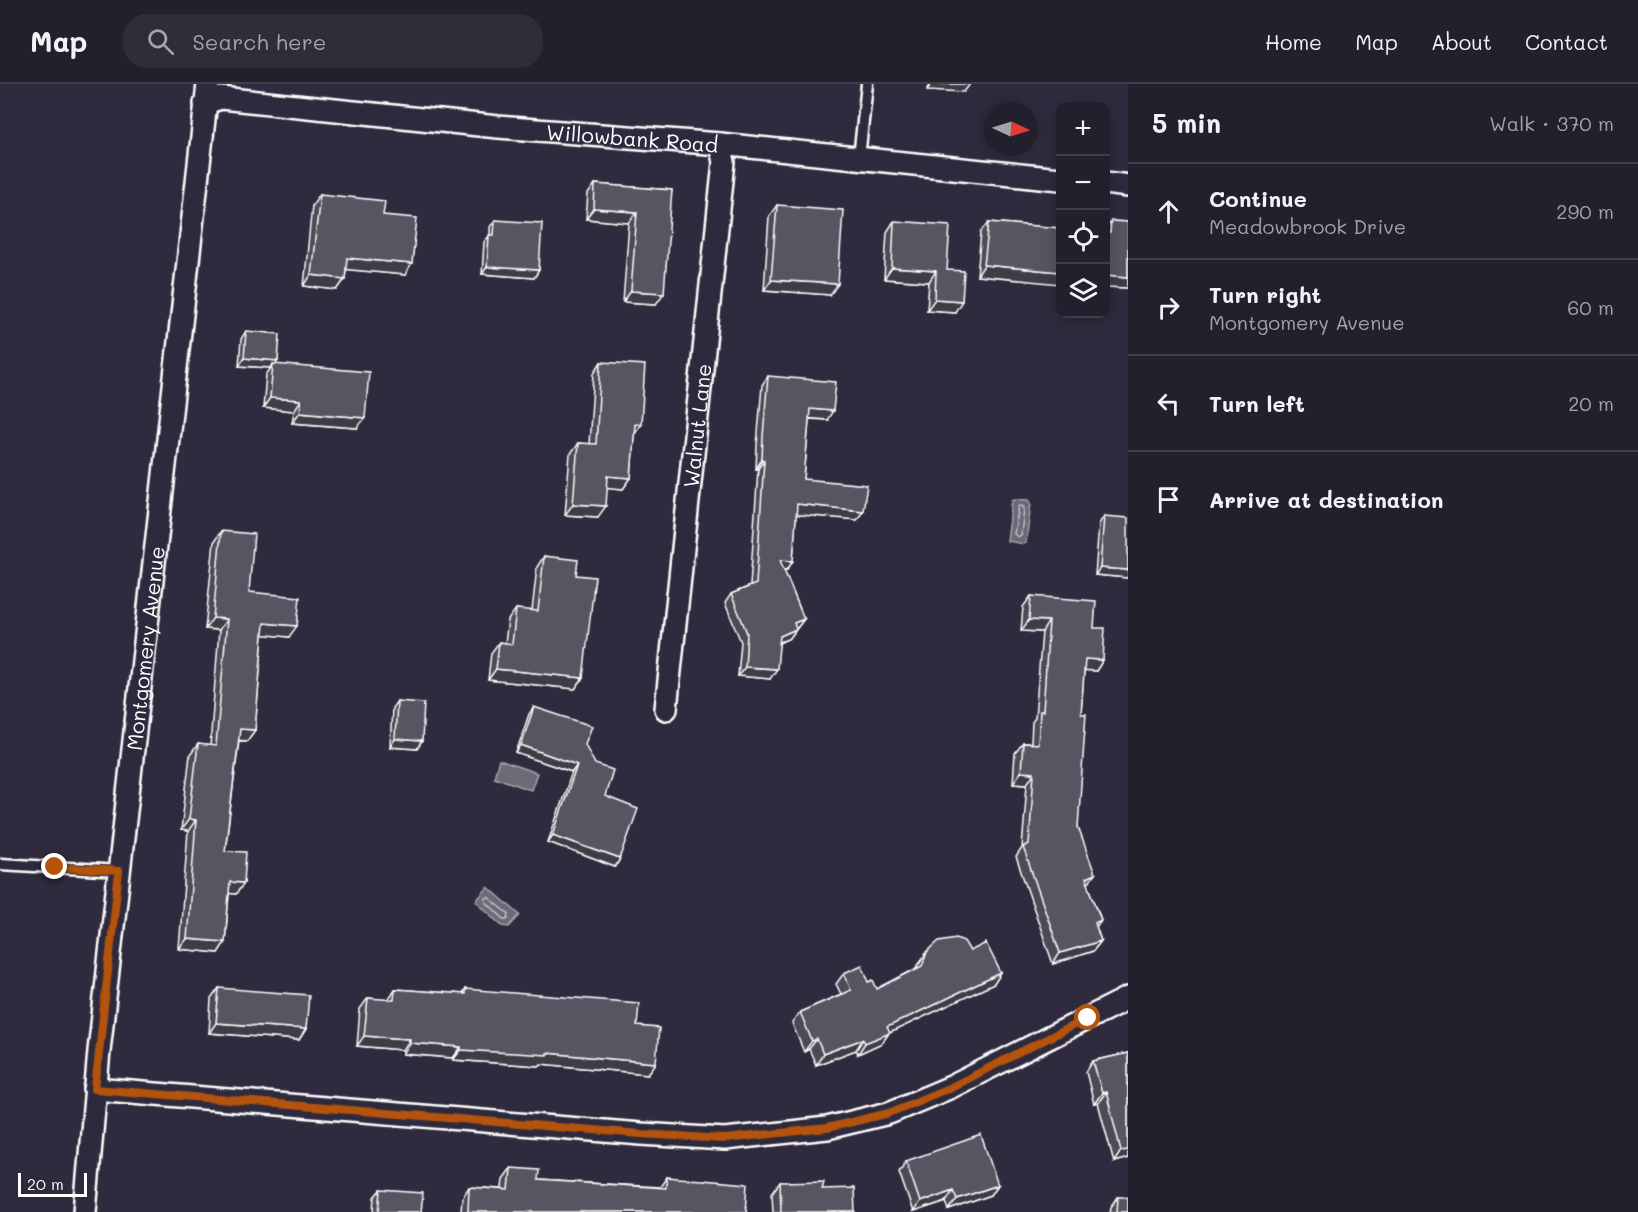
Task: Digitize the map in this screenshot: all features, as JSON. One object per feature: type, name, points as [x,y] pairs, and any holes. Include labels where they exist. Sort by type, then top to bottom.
[{"type":"street","name":"Willowbank Road","points":[[206,94],[221,98],[498,127],[720,144],[1056,179]]},
{"type":"street","name":"Montgomery Avenue","points":[[85,1212],[95,1089],[206,94]]},
{"type":"street","name":"Walnut Lane","points":[[666,708],[724,162],[720,144]]},
{"type":"street","points":[[1110,184],[1128,186]]},
{"type":"street","points":[[95,1089],[641,1134],[735,1138],[827,1128],[889,1113],[951,1087],[1128,998]]},
{"type":"lane","points":[[859,158],[867,84]]},
{"type":"lane","points":[[0,864],[119,871]]},
{"type":"water","points":[[1012,500],[1029,500],[1031,503],[1026,543],[1024,544],[1007,541]]},
{"type":"water","points":[[499,760],[537,773],[531,790],[494,777]]},
{"type":"water","points":[[488,887],[520,915],[509,927],[503,926],[476,901]]},
{"type":"building","points":[[595,184],[672,190],[664,293],[631,291],[637,212],[594,209]]},
{"type":"building","points":[[320,194],[385,201],[383,215],[417,218],[412,264],[347,258],[345,279],[311,275]]},
{"type":"building","points":[[777,205],[843,210],[838,284],[771,280]]},
{"type":"building","points":[[495,220],[542,223],[539,270],[487,267],[489,235],[494,235]]},
{"type":"building","points":[[894,221],[950,225],[947,270],[964,271],[962,301],[935,299],[936,271],[892,268]]},
{"type":"building","points":[[1111,221],[1128,222],[1128,277],[1110,275]]},
{"type":"building","points":[[989,222],[1056,228],[1056,272],[984,265]]},
{"type":"building","points":[[246,331],[280,334],[278,361],[244,358]]},
{"type":"building","points":[[601,362],[645,365],[641,424],[635,424],[631,478],[608,476],[606,506],[573,504],[578,443],[596,444]]},
{"type":"building","points":[[273,364],[369,372],[365,418],[300,412],[301,400],[270,398]]},
{"type":"building","points":[[768,376],[836,382],[833,411],[810,409],[804,479],[867,485],[863,511],[797,504],[793,561],[780,560],[804,619],[794,623],[796,629],[780,636],[777,669],[745,667],[747,633],[731,594],[756,584]]},
{"type":"building","points":[[1104,516],[1128,518],[1128,570],[1100,568]]},
{"type":"building","points":[[221,531],[254,534],[249,592],[300,597],[297,626],[264,623],[255,730],[240,729],[225,851],[246,852],[244,883],[230,882],[225,942],[187,939],[196,820],[189,819],[198,744],[216,746],[227,619],[213,618]]},
{"type":"building","points":[[544,556],[578,560],[576,575],[595,577],[583,678],[496,669],[499,642],[512,644],[516,609],[538,611]]},
{"type":"building","points":[[1031,596],[1096,601],[1094,628],[1105,628],[1103,660],[1085,659],[1081,714],[1086,714],[1078,827],[1095,874],[1086,878],[1101,920],[1095,923],[1101,941],[1060,953],[1023,847],[1029,844],[1034,773],[1021,772],[1023,743],[1038,744],[1040,711],[1043,711],[1049,621],[1029,620]]},
{"type":"building","points":[[397,701],[424,703],[422,741],[395,739]]},
{"type":"building","points":[[534,707],[592,726],[585,744],[595,764],[613,770],[605,796],[638,809],[620,859],[553,835],[577,765],[521,745]]},
{"type":"building","points":[[956,938],[964,941],[970,951],[986,943],[1001,973],[887,1027],[890,1033],[865,1043],[863,1039],[823,1054],[817,1039],[812,1041],[800,1012],[851,990],[844,973],[862,965],[869,982],[873,980],[877,989],[922,966],[927,952],[939,941]]},
{"type":"building","points":[[219,988],[309,995],[306,1029],[216,1023]]},
{"type":"building","points":[[395,989],[465,994],[465,989],[639,1003],[637,1026],[659,1028],[656,1063],[547,1053],[547,1055],[461,1050],[461,1047],[410,1043],[410,1039],[364,1036],[368,998],[394,1000]]},
{"type":"building","points":[[1128,1053],[1128,1150],[1121,1151],[1106,1092],[1102,1093],[1093,1061]]},
{"type":"building","points":[[981,1135],[998,1185],[957,1199],[953,1190],[920,1202],[906,1161]]},
{"type":"building","points":[[511,1168],[539,1170],[538,1180],[666,1188],[667,1177],[748,1184],[746,1212],[468,1212],[469,1187],[509,1190]]},
{"type":"building","points":[[824,1181],[822,1189],[854,1188],[855,1212],[781,1212],[780,1182]]},
{"type":"building","points":[[381,1190],[423,1193],[421,1212],[379,1212]]},
{"type":"building","points":[[1118,1197],[1128,1197],[1128,1212],[1117,1212]]},
{"type":"route","points":[[55,867],[119,871],[95,1089],[725,1139],[827,1128],[889,1113],[951,1087],[1088,1018]]}]
